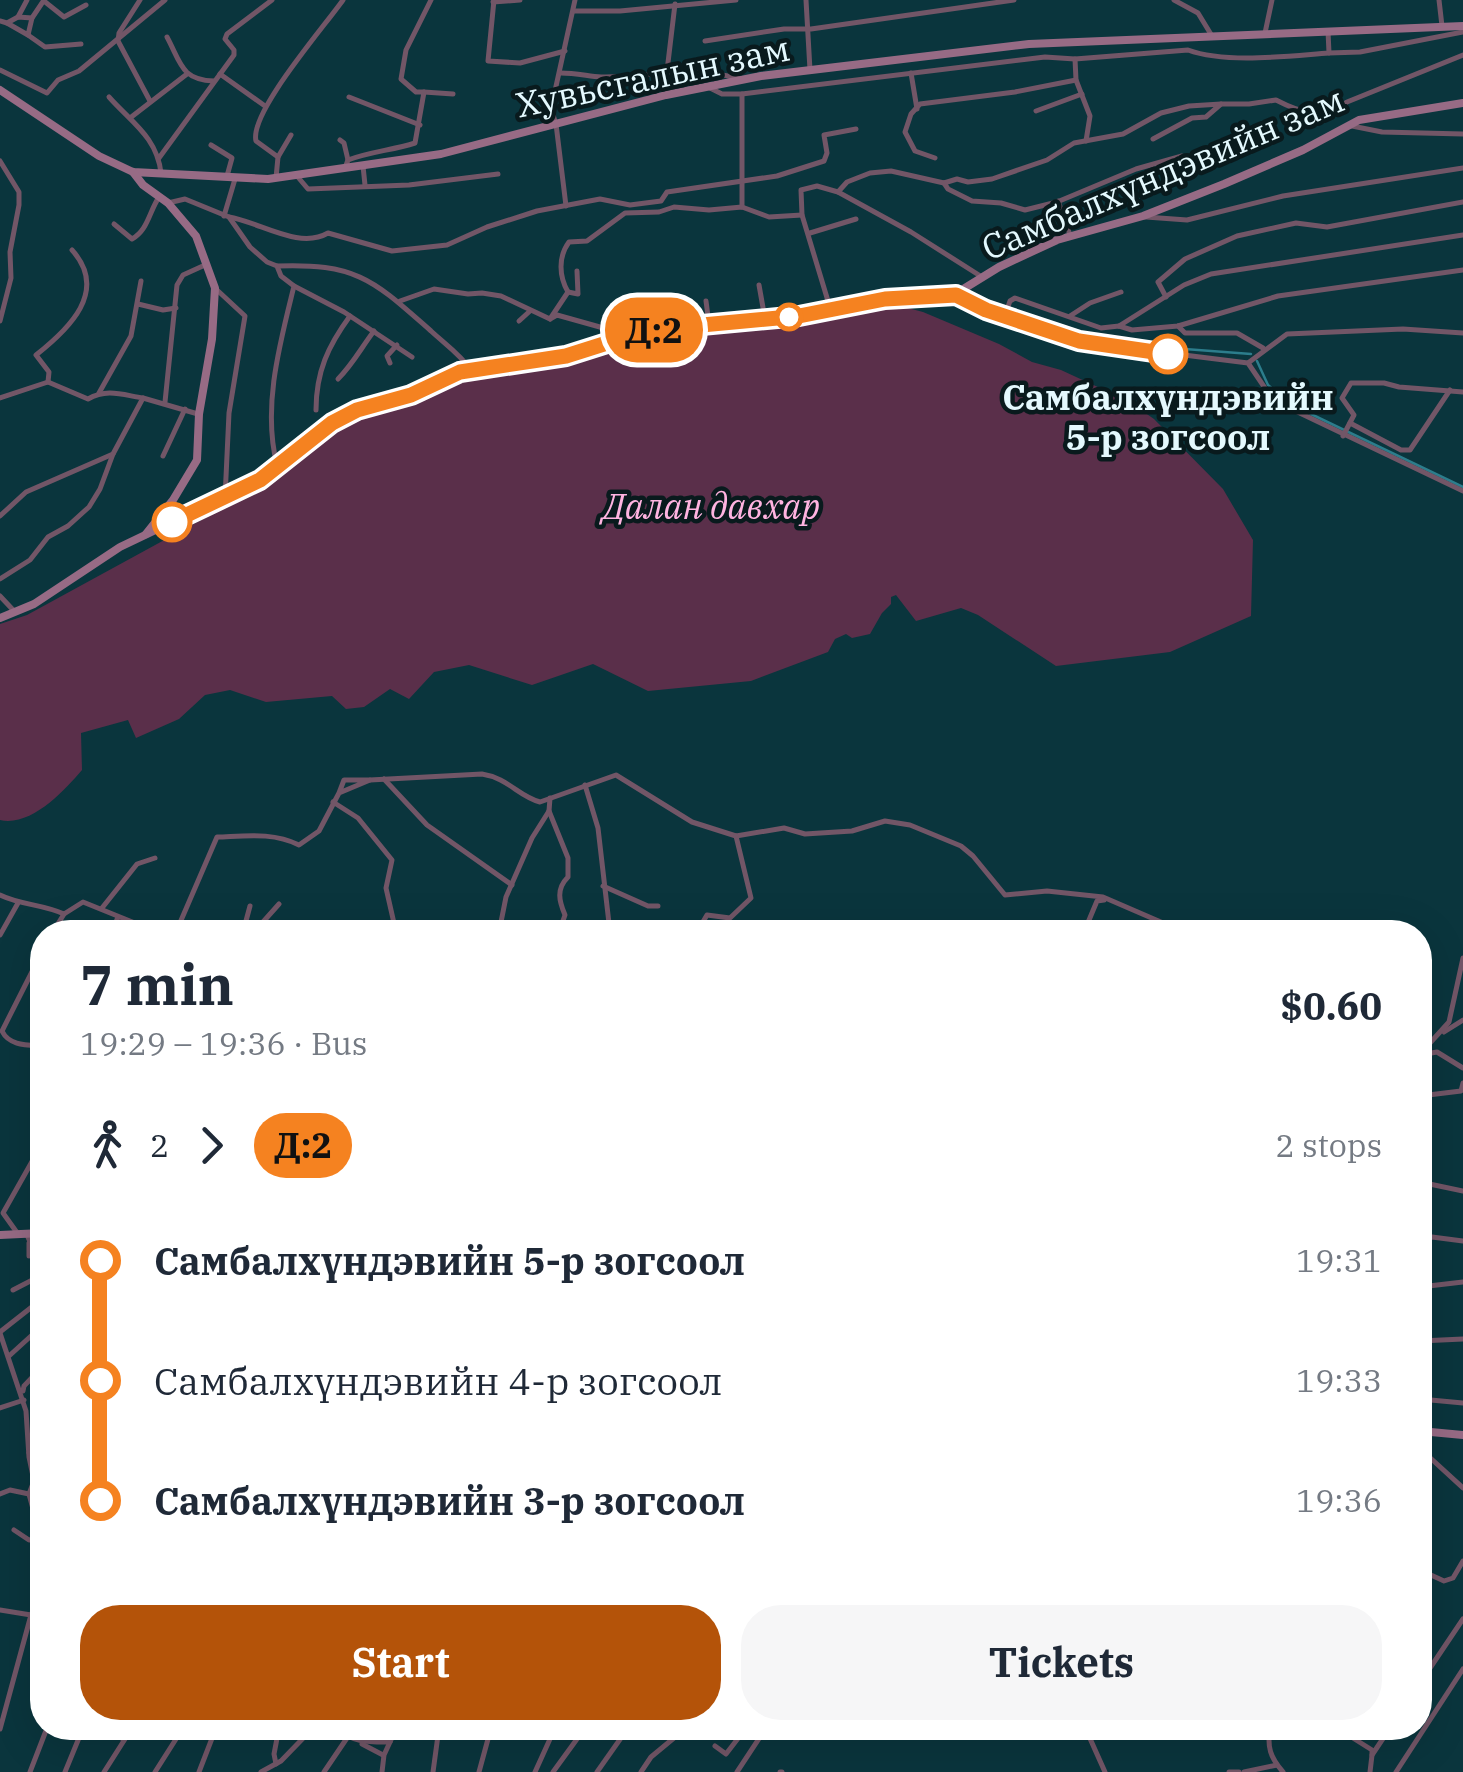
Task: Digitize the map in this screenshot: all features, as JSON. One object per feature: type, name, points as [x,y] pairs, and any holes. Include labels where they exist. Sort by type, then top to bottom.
[{"type":"street","points":[[18,18],[27,0]]},
{"type":"street","points":[[140,0],[118,41],[150,101]]},
{"type":"street","points":[[0,70],[47,93],[63,76],[79,71],[118,41],[164,0]]},
{"type":"street","points":[[159,158],[235,52],[225,39],[227,34],[272,0]]},
{"type":"street","points":[[278,157],[256,141],[254,135],[266,106],[343,0]]},
{"type":"street","points":[[431,0],[406,50],[401,78],[416,92],[454,94]]},
{"type":"street","points":[[520,0],[494,1],[488,61],[520,64],[564,52]]},
{"type":"street","points":[[566,206],[551,109],[574,0]]},
{"type":"street","points":[[574,11],[620,11],[675,2],[736,0]]},
{"type":"street","points":[[806,0],[810,70]]},
{"type":"street","points":[[705,40],[1014,0]]},
{"type":"street","points":[[1174,0],[1198,13],[1212,36]]},
{"type":"street","points":[[1265,33],[1272,0]]},
{"type":"street","points":[[1439,0],[1442,26]]},
{"type":"street","points":[[28,35],[32,18],[48,1],[64,17],[86,5]]},
{"type":"street","points":[[667,70],[675,2]]},
{"type":"street","points":[[4,22],[32,18]]},
{"type":"street","points":[[4,22],[45,47],[81,44]]},
{"type":"street","name":"Хувьсгалын зам","points":[[0,90],[100,156],[133,172],[276,178],[440,154],[708,86],[810,70],[1053,42],[1442,26],[1463,29]]},
{"type":"street","points":[[708,86],[722,94],[742,94],[1045,57],[1075,59],[1188,50],[1236,56],[1360,52],[1463,29]]},
{"type":"street","points":[[1328,31],[1329,53]]},
{"type":"street","points":[[167,37],[187,74],[214,81]]},
{"type":"street","points":[[1053,42],[1063,54],[1075,59]]},
{"type":"street","points":[[838,192],[847,182],[881,172],[944,183],[958,179],[992,180],[1046,160],[1074,143],[1123,134],[1160,113],[1197,106],[1276,100],[1287,108],[1320,114],[1463,56]]},
{"type":"street","points":[[1075,59],[1076,80],[1090,116],[1086,141]]},
{"type":"street","points":[[561,73],[599,77],[667,70],[739,79]]},
{"type":"street","points":[[130,119],[187,74]]},
{"type":"street","points":[[220,74],[266,106]]},
{"type":"street","points":[[912,74],[917,109]]},
{"type":"street","points":[[935,158],[915,151],[905,132],[920,104],[1076,80]]},
{"type":"street","points":[[340,140],[344,143],[346,165],[414,143],[424,92],[416,92]]},
{"type":"street","points":[[742,94],[742,207]]},
{"type":"street","points":[[1036,110],[1082,94]]},
{"type":"street","points":[[109,97],[149,137],[159,158],[161,176]]},
{"type":"street","points":[[348,97],[420,125]]},
{"type":"street","points":[[1153,140],[1192,118],[1206,117],[1221,104]]},
{"type":"street","name":"Самбалхүндэвийн зам","points":[[0,618],[16,613],[112,551],[226,498],[278,468],[344,416],[411,395],[471,370],[546,360],[645,331],[765,320],[885,299],[956,295],[1070,235],[1143,216],[1259,170],[1379,115],[1463,104]]},
{"type":"street","points":[[1192,118],[1197,106]]},
{"type":"street","points":[[1350,126],[1382,132],[1463,134]]},
{"type":"street","points":[[114,224],[132,240],[146,226],[148,214],[163,200],[185,198],[227,217],[247,220],[288,236],[317,239],[328,233],[392,250],[447,246],[512,218],[566,206],[600,199],[630,204],[661,201],[667,192],[777,176],[824,160],[824,135],[856,129]]},
{"type":"street","points":[[276,178],[278,157],[291,135]]},
{"type":"street","points":[[211,144],[232,158],[227,217],[267,262],[353,272],[373,282],[400,302],[471,370]]},
{"type":"street","points":[[944,183],[972,201],[1025,210],[1182,156]]},
{"type":"street","points":[[0,161],[19,192],[19,205],[10,252],[11,278],[0,321]]},
{"type":"street","points":[[362,166],[366,185]]},
{"type":"street","points":[[1143,216],[1187,220],[1282,196],[1463,168]]},
{"type":"street","points":[[133,172],[196,236],[215,288],[245,316],[229,414],[226,498]]},
{"type":"street","points":[[297,176],[308,189],[410,184],[498,174]]},
{"type":"street","points":[[830,311],[802,216],[801,190],[816,186],[838,192],[911,232],[982,278]]},
{"type":"street","points":[[1058,201],[1070,235]]},
{"type":"street","points":[[1166,297],[1158,282],[1163,275],[1185,259],[1236,236],[1296,223],[1328,227],[1463,202]]},
{"type":"street","points":[[568,292],[561,274],[563,250],[568,242],[587,241],[625,214],[674,207],[742,207],[769,217],[802,216]]},
{"type":"street","points":[[810,233],[856,219]]},
{"type":"street","points":[[1119,326],[1184,284],[1211,274],[1463,236]]},
{"type":"street","points":[[48,382],[49,372],[36,355],[70,326],[87,286],[86,268],[72,250]]},
{"type":"street","points":[[165,402],[175,295],[180,280],[204,265]]},
{"type":"street","points":[[278,266],[281,276],[294,286],[350,316],[412,358]]},
{"type":"street","points":[[1004,316],[1014,298],[1102,328],[1178,326],[1278,296],[1463,270]]},
{"type":"street","points":[[568,292],[578,294],[577,271]]},
{"type":"street","points":[[99,393],[131,336],[140,282]]},
{"type":"street","points":[[759,285],[765,320]]},
{"type":"street","points":[[278,468],[274,391],[282,332],[294,286]]},
{"type":"street","points":[[146,534],[196,466],[215,288]]},
{"type":"street","points":[[400,302],[440,289],[501,296],[550,319],[557,315],[607,330],[610,342]]},
{"type":"street","points":[[550,319],[568,292]]},
{"type":"street","points":[[1070,316],[1090,303],[1121,292]]},
{"type":"street","points":[[956,295],[1004,316],[1105,347],[1248,363],[1288,334],[1404,329],[1463,333]]},
{"type":"street","points":[[706,301],[710,324]]},
{"type":"street","points":[[138,304],[163,310],[176,308]]},
{"type":"street","points":[[684,306],[687,326]]},
{"type":"street","points":[[518,320],[530,312]]},
{"type":"street","points":[[316,410],[315,391],[326,354],[350,316]]},
{"type":"street","points":[[1178,326],[1185,333],[1237,333],[1264,349]]},
{"type":"street","points":[[338,379],[374,331]]},
{"type":"street","points":[[390,363],[387,356],[397,345]]},
{"type":"street","points":[[1248,363],[1273,398],[1401,450],[1410,450],[1450,390]]},
{"type":"street","points":[[0,398],[48,382],[88,399],[99,393],[118,392],[199,414]]},
{"type":"street","points":[[1346,430],[1353,410],[1342,398],[1351,383],[1384,382],[1399,387],[1463,392]]},
{"type":"street","points":[[0,579],[30,560],[48,537],[89,507],[143,398]]},
{"type":"street","points":[[164,456],[185,409]]},
{"type":"street","points":[[1346,430],[1463,491]]},
{"type":"street","points":[[0,516],[26,492],[113,454]]},
{"type":"street","points":[[0,596],[16,613]]},
{"type":"street","points":[[181,920],[217,837],[282,837],[299,846],[319,831],[339,793],[370,780],[482,774],[500,777],[540,802],[616,775],[692,822],[736,836],[784,828],[805,834],[852,831],[885,822],[910,824],[961,846],[1005,895],[1073,892],[1110,900],[1156,920]]},
{"type":"street","points":[[382,778],[427,824],[512,885]]},
{"type":"street","points":[[586,785],[598,828],[608,920]]},
{"type":"street","points":[[550,798],[549,810],[568,858],[568,877],[558,900],[563,920]]},
{"type":"street","points":[[333,802],[358,818],[392,860],[386,888],[393,920]]},
{"type":"street","points":[[501,920],[532,838],[549,810]]},
{"type":"street","points":[[704,920],[707,915],[730,918],[752,898],[736,836]]},
{"type":"street","points":[[102,908],[138,864],[155,858]]},
{"type":"street","points":[[603,886],[648,906],[658,906]]},
{"type":"street","points":[[0,894],[64,914]]},
{"type":"street","points":[[1089,920],[1097,901],[1110,900]]},
{"type":"street","points":[[0,935],[18,902]]},
{"type":"street","points":[[60,920],[82,902],[126,920]]},
{"type":"street","points":[[265,920],[279,904]]},
{"type":"street","points":[[246,920],[250,906]]},
{"type":"street","points":[[1432,1043],[1449,1022],[1463,958]]},
{"type":"street","points":[[30,976],[2,1031],[16,1044],[30,1045]]},
{"type":"street","points":[[1439,1036],[1463,1020]]},
{"type":"street","points":[[1432,1053],[1463,1068]]},
{"type":"street","points":[[1432,1093],[1461,1092],[1463,1083]]},
{"type":"street","points":[[30,1165],[3,1214],[30,1242]]},
{"type":"street","points":[[1432,1185],[1463,1191]]},
{"type":"street","points":[[0,1235],[30,1235]]},
{"type":"street","points":[[24,1236],[29,1256]]},
{"type":"street","points":[[1432,1237],[1463,1241]]},
{"type":"street","points":[[14,1290],[30,1281]]},
{"type":"street","points":[[1432,1286],[1463,1282]]},
{"type":"street","points":[[23,1398],[0,1333],[1,1328],[30,1307]]},
{"type":"street","points":[[0,1365],[30,1338]]},
{"type":"street","points":[[1432,1341],[1463,1341]]},
{"type":"street","points":[[30,1380],[24,1386],[23,1398],[30,1459]]},
{"type":"street","points":[[0,1408],[23,1398]]},
{"type":"street","points":[[1432,1400],[1463,1403]]},
{"type":"street","points":[[1432,1432],[1463,1435]]},
{"type":"street","points":[[1432,1460],[1463,1488]]},
{"type":"street","points":[[0,1494],[10,1490],[30,1494]]},
{"type":"street","points":[[14,1530],[30,1540]]},
{"type":"street","points":[[1432,1576],[1444,1581],[1453,1578],[1463,1562]]},
{"type":"street","points":[[0,1610],[30,1615]]},
{"type":"street","points":[[0,1730],[30,1619]]},
{"type":"street","points":[[1432,1665],[1463,1619]]},
{"type":"street","points":[[1432,1716],[1463,1668]]},
{"type":"street","points":[[30,1772],[42,1740]]},
{"type":"street","points":[[65,1772],[78,1740]]},
{"type":"street","points":[[104,1772],[124,1740]]},
{"type":"street","points":[[155,1772],[176,1740]]},
{"type":"street","points":[[199,1772],[211,1740]]},
{"type":"street","points":[[276,1764],[277,1740]]},
{"type":"street","points":[[262,1772],[301,1740]]},
{"type":"street","points":[[324,1772],[345,1740]]},
{"type":"street","points":[[352,1740],[384,1755]]},
{"type":"street","points":[[433,1772],[437,1740]]},
{"type":"street","points":[[479,1772],[488,1740]]},
{"type":"street","points":[[535,1772],[549,1740]]},
{"type":"street","points":[[553,1772],[576,1740]]},
{"type":"street","points":[[598,1772],[620,1740]]},
{"type":"street","points":[[641,1772],[671,1740]]},
{"type":"street","points":[[715,1746],[726,1754],[737,1740]]},
{"type":"street","points":[[737,1772],[757,1740]]},
{"type":"street","points":[[1091,1740],[1105,1772]]},
{"type":"street","points":[[1268,1740],[1283,1772]]},
{"type":"street","points":[[1357,1740],[1372,1750],[1370,1772]]},
{"type":"street","points":[[1372,1755],[1382,1740]]},
{"type":"street","points":[[1396,1772],[1417,1740]]},
{"type":"street","points":[[359,1742],[390,1742],[382,1772]]},
{"type":"street","points":[[1229,1772],[1277,1765]]},
{"type":"green space","name":"Далан давхар","points":[[889,303],[923,312],[1032,362],[1061,370],[1128,401],[1154,419],[1223,489],[1253,540],[1251,616],[1170,652],[1056,666],[961,608],[916,621],[896,595],[891,597],[891,604],[870,634],[852,638],[846,634],[835,639],[828,652],[751,681],[648,691],[593,664],[532,685],[469,665],[434,672],[409,699],[390,689],[364,707],[346,709],[332,696],[266,702],[230,690],[205,695],[179,719],[136,738],[128,720],[81,733],[82,770],[75,778],[35,813],[12,821],[0,820],[0,624],[27,615],[265,485],[348,420],[419,398],[460,377],[506,373],[694,330],[792,325]]},
{"type":"waterway","points":[[1145,346],[1251,354]]},
{"type":"waterway","points":[[1257,361],[1268,385],[1292,405],[1463,487]]},
{"type":"bus line","name":"Д:2","points":[[172,522],[260,480],[332,423],[357,410],[411,395],[460,372],[566,356],[648,330],[799,316],[885,299],[956,295],[986,310],[1079,341],[1168,354]]},
{"type":"place","name":"Самбалхүндэвийн 5-р зогсоол","points":[[1168,354]]}]
